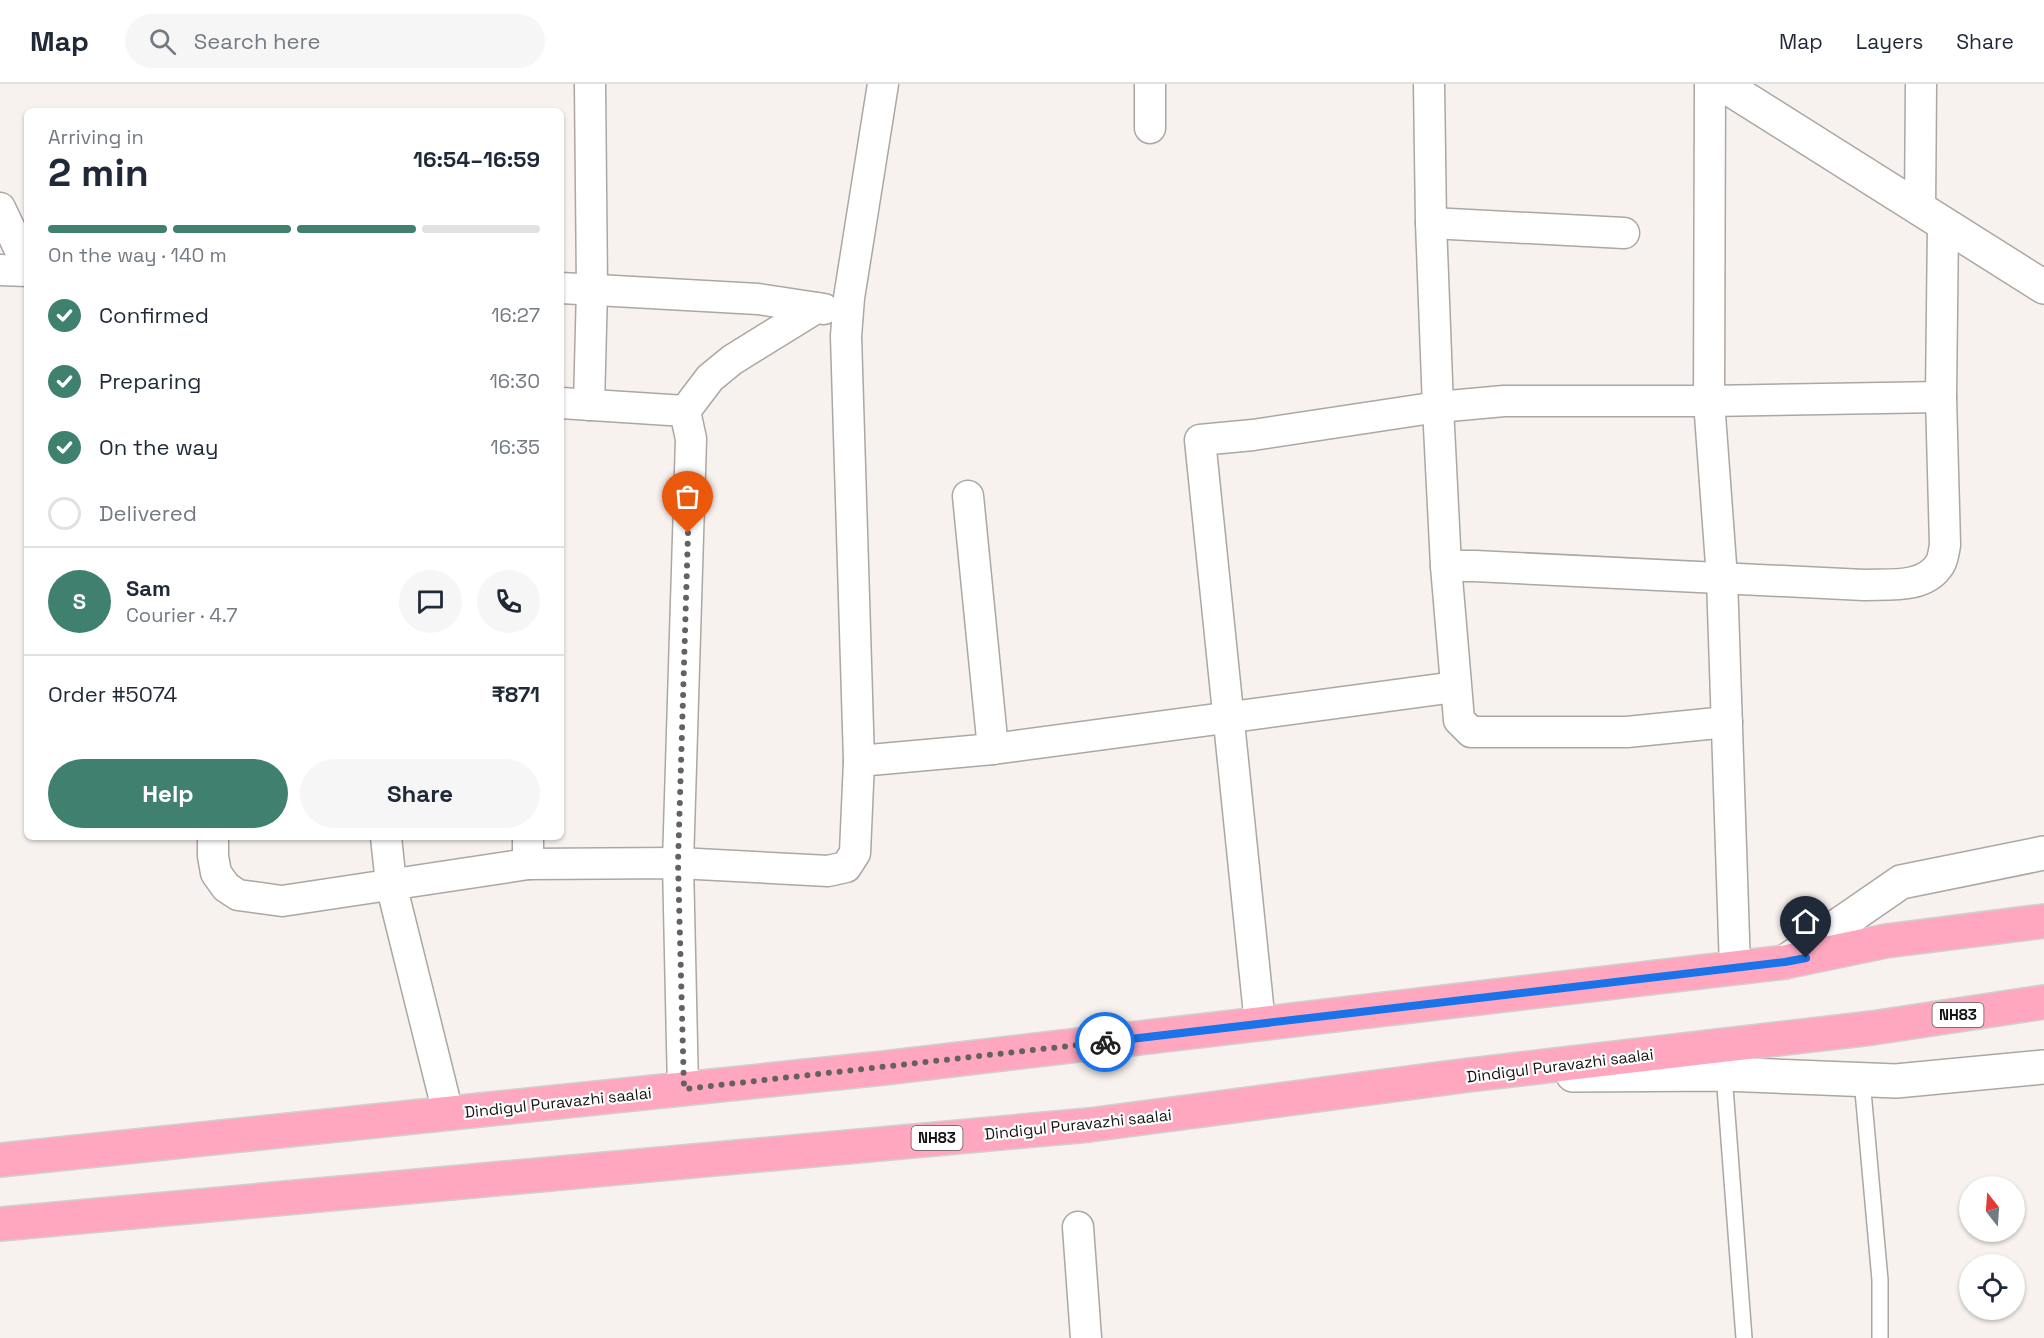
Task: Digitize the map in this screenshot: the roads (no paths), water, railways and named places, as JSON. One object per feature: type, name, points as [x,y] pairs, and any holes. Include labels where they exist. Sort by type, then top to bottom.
[{"type":"highway","name":"Dindigul Puravazhi saalai","points":[[0,1160],[884,1068],[1785,962],[1886,941],[2044,921]]},
{"type":"highway","name":"Dindigul Puravazhi saalai","points":[[0,1224],[1089,1125],[1469,1075],[1872,1028],[2044,1002]]},
{"type":"street","points":[[590,84],[592,290],[575,404],[685,411]]},
{"type":"street","points":[[213,840],[216,873],[226,887],[238,895],[282,901],[391,884],[528,850],[678,863],[828,871],[846,867],[855,853],[860,761],[846,347],[848,310],[883,84]]},
{"type":"street","points":[[1150,84],[1150,128]]},
{"type":"street","points":[[1429,84],[1431,223],[1438,407],[1446,566],[1459,720],[1471,732],[1627,732],[1727,722]]},
{"type":"street","points":[[1710,84],[1709,401],[1722,578],[1735,968]]},
{"type":"street","points":[[1722,84],[2044,287]]},
{"type":"street","points":[[1446,566],[1864,585],[1910,584],[1932,574],[1942,562],[1945,545],[1941,397],[1932,217],[1920,84]]},
{"type":"street","points":[[0,208],[24,259]]},
{"type":"street","points":[[1431,223],[1624,233]]},
{"type":"street","points":[[0,270],[24,271]]},
{"type":"street","points":[[564,288],[758,299],[816,308],[848,310]]},
{"type":"street","points":[[684,1089],[678,863],[691,439],[685,411],[710,378],[732,360],[816,308]]},
{"type":"street","points":[[1260,1024],[1200,440],[1253,435],[1438,407],[1504,401],[1709,401],[1941,397]]},
{"type":"street","points":[[968,496],[993,749]]},
{"type":"street","points":[[860,761],[993,749],[1455,687]]},
{"type":"street","points":[[386,840],[391,884],[448,1113]]},
{"type":"street","points":[[1785,962],[1901,882],[2044,853]]},
{"type":"street","points":[[1469,1075],[1724,1074],[1896,1081],[2044,1067]]},
{"type":"street","points":[[1077,1227],[1086,1338]]},
{"type":"lane","points":[[1724,1074],[1744,1338]]},
{"type":"lane","points":[[1862,1080],[1880,1280],[1880,1338]]}]
